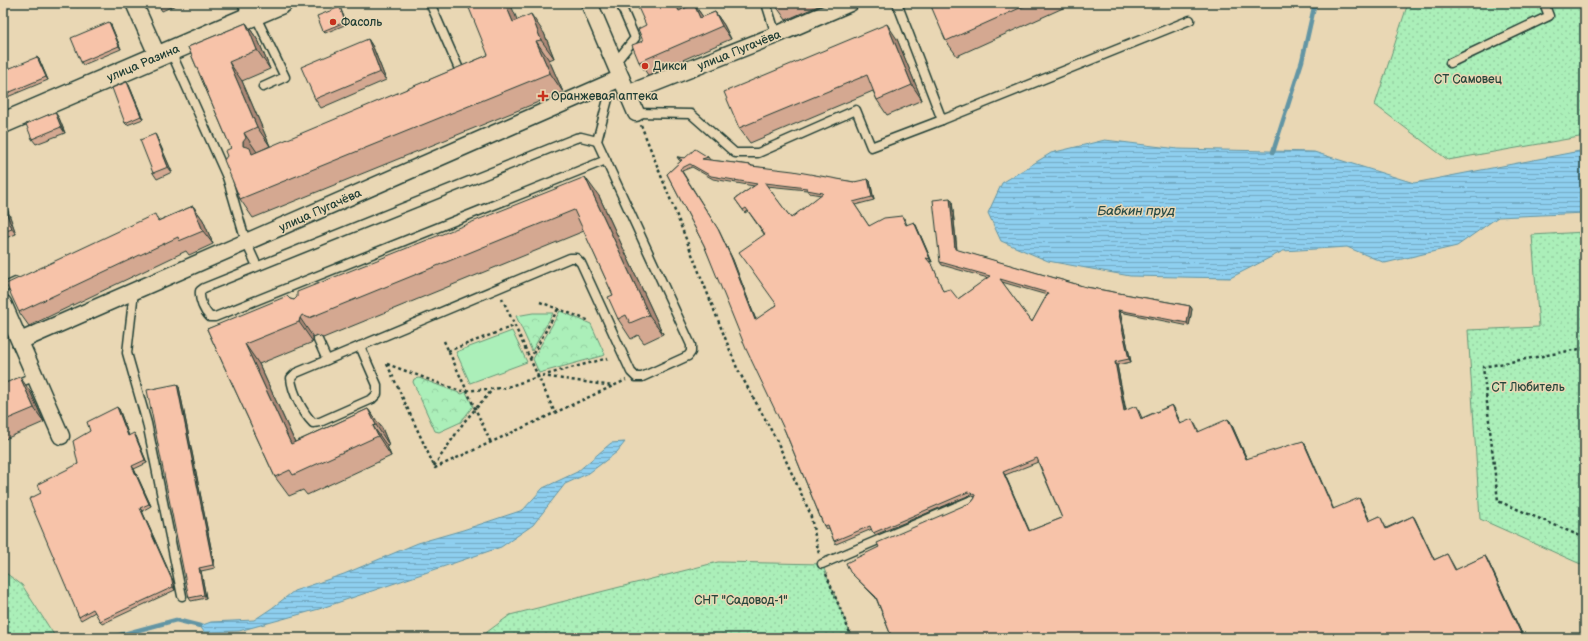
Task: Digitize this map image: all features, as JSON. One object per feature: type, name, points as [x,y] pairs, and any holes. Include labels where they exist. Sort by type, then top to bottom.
[{"type":"street","points":[[134,3],[165,54]]},
{"type":"street","name":"улица Разина","points":[[3,123],[165,54],[248,12],[282,3]]},
{"type":"street","points":[[589,3],[614,75],[627,94],[636,113]]},
{"type":"street","name":"улица Пугачёва","points":[[627,94],[776,35],[850,3]]},
{"type":"street","name":"улица Пугачёва","points":[[20,341],[246,242],[614,75]]},
{"type":"street","points":[[3,303],[62,436]]},
{"type":"lane","points":[[430,3],[462,77],[455,80]]},
{"type":"lane","points":[[360,346],[377,385],[377,394],[372,399],[320,422],[313,422],[307,417],[292,384],[291,378],[296,373],[360,346],[497,289],[570,258],[576,258],[581,263],[631,372],[636,376],[642,376],[688,356],[691,352],[691,345],[597,141],[614,75],[635,38],[620,3]]},
{"type":"lane","points":[[766,3],[776,35]]},
{"type":"lane","points":[[897,3],[942,120]]},
{"type":"lane","points":[[1450,63],[1549,16],[1544,3]]},
{"type":"lane","points":[[248,12],[285,77],[262,87]]},
{"type":"lane","points":[[636,113],[691,114],[735,153],[758,153],[856,110],[871,147],[1190,20]]},
{"type":"lane","points":[[165,54],[231,176],[246,242],[257,266]]},
{"type":"lane","points":[[597,141],[581,137],[576,138],[204,288],[200,291],[200,296],[210,317],[216,317],[295,289],[606,160]]},
{"type":"lane","points":[[3,288],[25,278]]},
{"type":"lane","points":[[134,291],[127,352],[147,423],[182,596]]},
{"type":"lane","points":[[318,340],[327,360]]},
{"type":"lane","points":[[3,390],[35,376]]},
{"type":"lane","points":[[822,564],[972,500]]},
{"type":"path","points":[[636,113],[737,368],[776,439],[810,512],[822,564],[852,638]]},
{"type":"path","points":[[497,289],[555,413]]},
{"type":"path","points":[[540,302],[590,321]]},
{"type":"path","points":[[530,359],[558,309]]},
{"type":"path","points":[[448,350],[514,326]]},
{"type":"path","points":[[444,341],[491,443]]},
{"type":"path","points":[[1585,348],[1483,367],[1498,500],[1585,538]]},
{"type":"path","points":[[434,466],[387,364],[460,391],[467,391],[504,388],[539,376],[608,358]]},
{"type":"path","points":[[539,376],[613,386]]},
{"type":"path","points":[[434,466],[435,468],[636,376]]},
{"type":"path","points":[[434,466],[464,422],[494,389]]},
{"type":"green space","name":"СТ Самовец","points":[[1408,3],[1585,3],[1585,136],[1448,160],[1375,105]]},
{"type":"green space","name":"СТ Любитель","points":[[1585,232],[1585,566],[1480,519],[1468,330],[1539,327],[1532,235]]},
{"type":"green space","points":[[560,311],[591,324],[605,355],[539,373],[533,359]]},
{"type":"green space","points":[[533,313],[553,313],[532,351],[516,316]]},
{"type":"green space","points":[[512,331],[527,362],[470,383],[456,352]]},
{"type":"green space","points":[[419,378],[462,394],[466,392],[473,406],[461,422],[439,432],[435,431],[413,382],[414,379]]},
{"type":"green space","name":"СНТ \"Садовод-1\"","points":[[718,562],[822,564],[852,638],[479,638],[510,615]]},
{"type":"green space","points":[[3,571],[22,585],[56,638],[3,638]]},
{"type":"water","name":"Бабкин пруд","points":[[1105,140],[1178,149],[1314,152],[1414,183],[1585,150],[1585,213],[1498,217],[1457,246],[1385,263],[1347,247],[1283,251],[1230,278],[1130,276],[1048,261],[1001,241],[988,213],[1002,183],[1051,153]]},
{"type":"water","points":[[625,442],[617,452],[589,473],[565,484],[533,525],[501,547],[319,609],[239,631],[204,632],[200,626],[211,622],[254,620],[294,591],[344,574],[418,543],[523,510],[543,488],[577,472],[611,443]]},
{"type":"building","points":[[467,3],[505,3],[513,22],[531,14],[541,40],[536,41],[550,73],[240,199],[224,160],[227,156],[225,151],[231,148],[188,47],[246,23],[257,50],[229,62],[257,127],[244,133],[246,138],[243,142],[243,146],[250,148],[252,154],[488,55]]},
{"type":"building","points":[[636,3],[675,3],[679,11],[694,4],[700,18],[715,12],[722,26],[639,62],[632,45],[643,41],[638,29],[646,25]]},
{"type":"building","points":[[938,3],[1031,3],[946,41],[931,6]]},
{"type":"building","name":"Фасоль","points":[[340,7],[345,22],[323,31],[317,16]]},
{"type":"building","points":[[109,22],[119,46],[81,62],[71,38]]},
{"type":"building","points":[[887,24],[912,85],[877,100],[867,75],[739,128],[724,92]]},
{"type":"building","points":[[368,39],[380,72],[315,99],[301,67]]},
{"type":"building","points":[[37,57],[46,77],[3,95],[3,71]]},
{"type":"building","points":[[127,82],[141,116],[125,123],[112,88]]},
{"type":"building","points":[[55,112],[61,127],[32,139],[26,124]]},
{"type":"building","points":[[155,134],[168,167],[153,173],[140,140]]},
{"type":"building","points":[[695,149],[708,157],[702,159],[793,171],[854,182],[868,179],[872,197],[853,202],[869,226],[884,218],[902,216],[906,225],[914,222],[930,259],[926,258],[933,266],[943,291],[950,289],[958,299],[990,276],[940,262],[933,200],[950,198],[955,249],[1086,287],[1190,306],[1187,323],[1118,310],[1129,359],[1115,362],[1124,411],[1136,406],[1141,419],[1172,405],[1180,424],[1192,419],[1198,432],[1228,419],[1246,459],[1303,441],[1333,509],[1359,498],[1369,521],[1380,516],[1386,529],[1413,516],[1434,560],[1447,554],[1455,570],[1485,556],[1523,638],[892,638],[876,597],[850,572],[846,563],[879,547],[877,543],[972,502],[975,495],[968,492],[873,533],[870,526],[834,541],[828,525],[824,526],[785,431],[746,349],[704,245],[667,174],[682,160],[677,157],[685,158]],"holes":[[[690,164],[711,176],[757,184],[735,199],[743,210],[746,208],[765,234],[739,252],[777,305],[755,320],[731,257],[718,229],[680,169]],[[765,183],[807,188],[807,190],[823,193],[791,218]],[[1000,279],[1048,293],[1032,322]],[[1037,458],[1062,518],[1029,531],[1003,472]]]},
{"type":"building","points":[[585,177],[649,315],[630,323],[626,315],[618,319],[608,297],[613,295],[574,210],[309,318],[302,315],[299,322],[245,344],[291,444],[368,409],[376,425],[373,426],[378,436],[293,475],[290,470],[275,477],[207,329],[287,296],[294,300],[297,297],[297,292]]},
{"type":"building","points":[[3,202],[12,229],[3,232]]},
{"type":"building","points":[[193,206],[203,231],[179,241],[178,237],[19,312],[6,284],[155,214],[158,221]]},
{"type":"building","points":[[20,377],[34,408],[3,421],[3,384]]},
{"type":"building","points":[[177,384],[213,565],[199,568],[204,595],[189,598],[147,390]]},
{"type":"building","points":[[117,407],[128,436],[134,433],[145,460],[132,466],[149,504],[140,508],[172,580],[173,587],[100,621],[93,609],[79,617],[29,499],[41,493],[38,484],[78,464],[73,441],[90,431],[87,422]]},
{"type":"waterway","points":[[1273,152],[1302,61],[1315,3]]},
{"type":"waterway","points":[[109,638],[176,620],[200,626]]},
{"type":"waterway","points":[[50,638],[57,638]]},
{"type":"place","name":"Фасоль","points":[[333,22]]},
{"type":"place","name":"Дикси","points":[[645,66]]},
{"type":"place","name":"Оранжевая аптека","points":[[543,96]]}]
